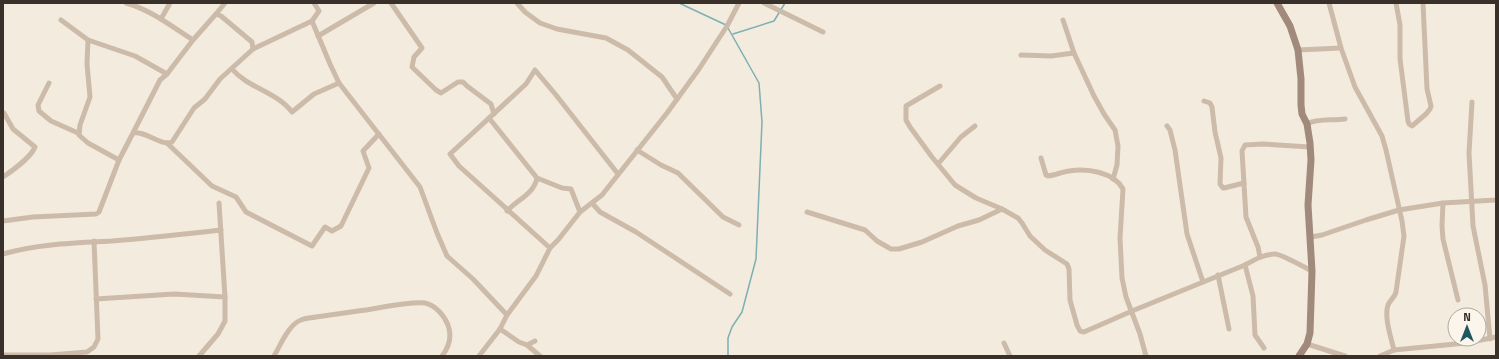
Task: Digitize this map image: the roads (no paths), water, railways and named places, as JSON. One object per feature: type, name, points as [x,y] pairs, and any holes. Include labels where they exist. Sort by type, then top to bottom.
[{"type":"street","points":[[126,3],[161,19],[193,40]]},
{"type":"street","points":[[161,19],[170,3]]},
{"type":"street","points":[[3,221],[33,217],[96,214],[101,210],[106,192],[119,160],[160,80],[167,74],[193,40],[225,3]]},
{"type":"street","points":[[167,144],[172,142],[194,108],[205,99],[220,79],[253,49],[312,21],[319,10],[314,3]]},
{"type":"street","points":[[318,36],[374,3]]},
{"type":"street","points":[[391,3],[422,48],[414,57],[412,67],[441,93],[458,82],[463,82],[491,104],[492,116],[537,178],[562,188],[571,189],[580,212]]},
{"type":"street","points":[[517,3],[525,12],[540,23],[557,29],[606,38],[628,50],[662,77],[677,99]]},
{"type":"street","points":[[479,356],[500,329],[507,315],[536,276],[550,248],[580,212],[602,195],[677,99],[727,26],[739,3]]},
{"type":"street","points":[[764,3],[823,32]]},
{"type":"street","points":[[1277,3],[1290,26],[1298,50],[1301,80],[1300,105],[1307,124],[1311,160],[1308,205],[1312,271],[1310,333],[1299,356]]},
{"type":"street","points":[[1329,3],[1341,48],[1355,86],[1382,136],[1404,236],[1395,297],[1388,306],[1388,327],[1394,350]]},
{"type":"street","points":[[1396,3],[1400,25],[1400,59],[1403,84],[1408,121],[1412,126],[1426,114],[1431,106],[1427,89],[1423,3]]},
{"type":"street","points":[[216,14],[221,16],[252,42],[253,49]]},
{"type":"street","points":[[61,20],[88,40],[135,56],[167,74]]},
{"type":"street","points":[[1063,20],[1074,53],[1094,96],[1115,130],[1118,146],[1117,165],[1113,178]]},
{"type":"street","points":[[312,21],[339,83],[420,187],[447,256],[507,315]]},
{"type":"street","points":[[78,133],[90,97],[87,64],[88,40]]},
{"type":"street","points":[[1298,50],[1341,48]]},
{"type":"street","points":[[1022,55],[1052,56],[1074,53]]},
{"type":"street","points":[[232,69],[238,76],[263,90],[288,107],[292,112],[314,94],[339,83]]},
{"type":"street","points":[[550,248],[459,166],[450,154],[526,84],[535,70],[618,174]]},
{"type":"street","points":[[49,83],[38,105],[39,111],[51,121],[78,133],[80,138],[119,160]]},
{"type":"street","points":[[940,86],[906,106],[906,120],[955,185],[976,198],[1002,209],[1018,218],[1030,236],[1045,250],[1067,264],[1069,269],[1070,300],[1080,331],[1084,332],[1245,265],[1260,257],[1271,254],[1279,255],[1312,271]]},
{"type":"street","points":[[1204,101],[1210,103],[1212,107],[1215,132],[1221,158],[1221,186],[1224,188],[1244,183]]},
{"type":"street","points":[[1380,356],[1394,350],[1466,343],[1493,338],[1485,285],[1474,233],[1469,153],[1472,102]]},
{"type":"street","points":[[3,176],[23,162],[34,147],[13,129],[4,113]]},
{"type":"street","points":[[1307,124],[1314,120],[1332,121],[1345,118]]},
{"type":"street","points":[[938,164],[961,137],[975,126]]},
{"type":"street","points":[[1167,126],[1170,130],[1175,150],[1187,234],[1203,282]]},
{"type":"street","points":[[133,133],[136,132],[143,134],[167,144],[212,186],[236,197],[246,212],[312,246],[324,228],[332,231],[341,226],[369,168],[363,151],[379,134]]},
{"type":"street","points":[[1260,257],[1258,247],[1246,217],[1242,151],[1245,145],[1263,144],[1310,147]]},
{"type":"street","points":[[637,150],[661,166],[678,174],[723,217],[739,225]]},
{"type":"street","points":[[1041,158],[1046,175],[1048,176],[1069,171],[1094,171],[1113,178],[1120,183],[1123,189],[1120,238],[1122,278],[1126,298],[1132,311],[1146,356]]},
{"type":"street","points":[[507,210],[524,198],[536,183],[537,178]]},
{"type":"street","points":[[1311,237],[1322,235],[1399,210],[1473,200],[1483,202],[1496,200]]},
{"type":"street","points":[[199,356],[222,328],[225,321],[225,297],[219,203]]},
{"type":"street","points":[[592,203],[600,212],[636,232],[730,294]]},
{"type":"street","points":[[1444,203],[1442,226],[1443,239],[1458,300]]},
{"type":"street","points":[[807,212],[865,230],[877,241],[891,249],[900,249],[922,242],[958,226],[979,220],[1002,209]]},
{"type":"street","points":[[3,254],[68,243],[221,230]]},
{"type":"street","points":[[3,355],[87,352],[94,347],[98,339],[94,241]]},
{"type":"street","points":[[1245,265],[1254,296],[1255,335],[1264,348]]},
{"type":"street","points":[[1218,275],[1229,329]]},
{"type":"street","points":[[96,299],[174,294],[225,297]]},
{"type":"street","points":[[274,356],[286,336],[300,320],[400,305],[425,303],[439,310],[447,321],[450,335],[449,343],[442,356]]},
{"type":"street","points":[[500,329],[519,342],[527,345],[540,356]]},
{"type":"street","points":[[527,345],[534,341]]},
{"type":"street","points":[[1004,343],[1010,356]]},
{"type":"street","points":[[1306,344],[1345,356]]},
{"type":"waterway","points":[[679,3],[726,25]]},
{"type":"waterway","points":[[733,34],[774,21],[785,3]]},
{"type":"waterway","points":[[728,28],[759,83],[762,122],[756,259],[742,312],[732,327],[728,338],[728,356]]}]
